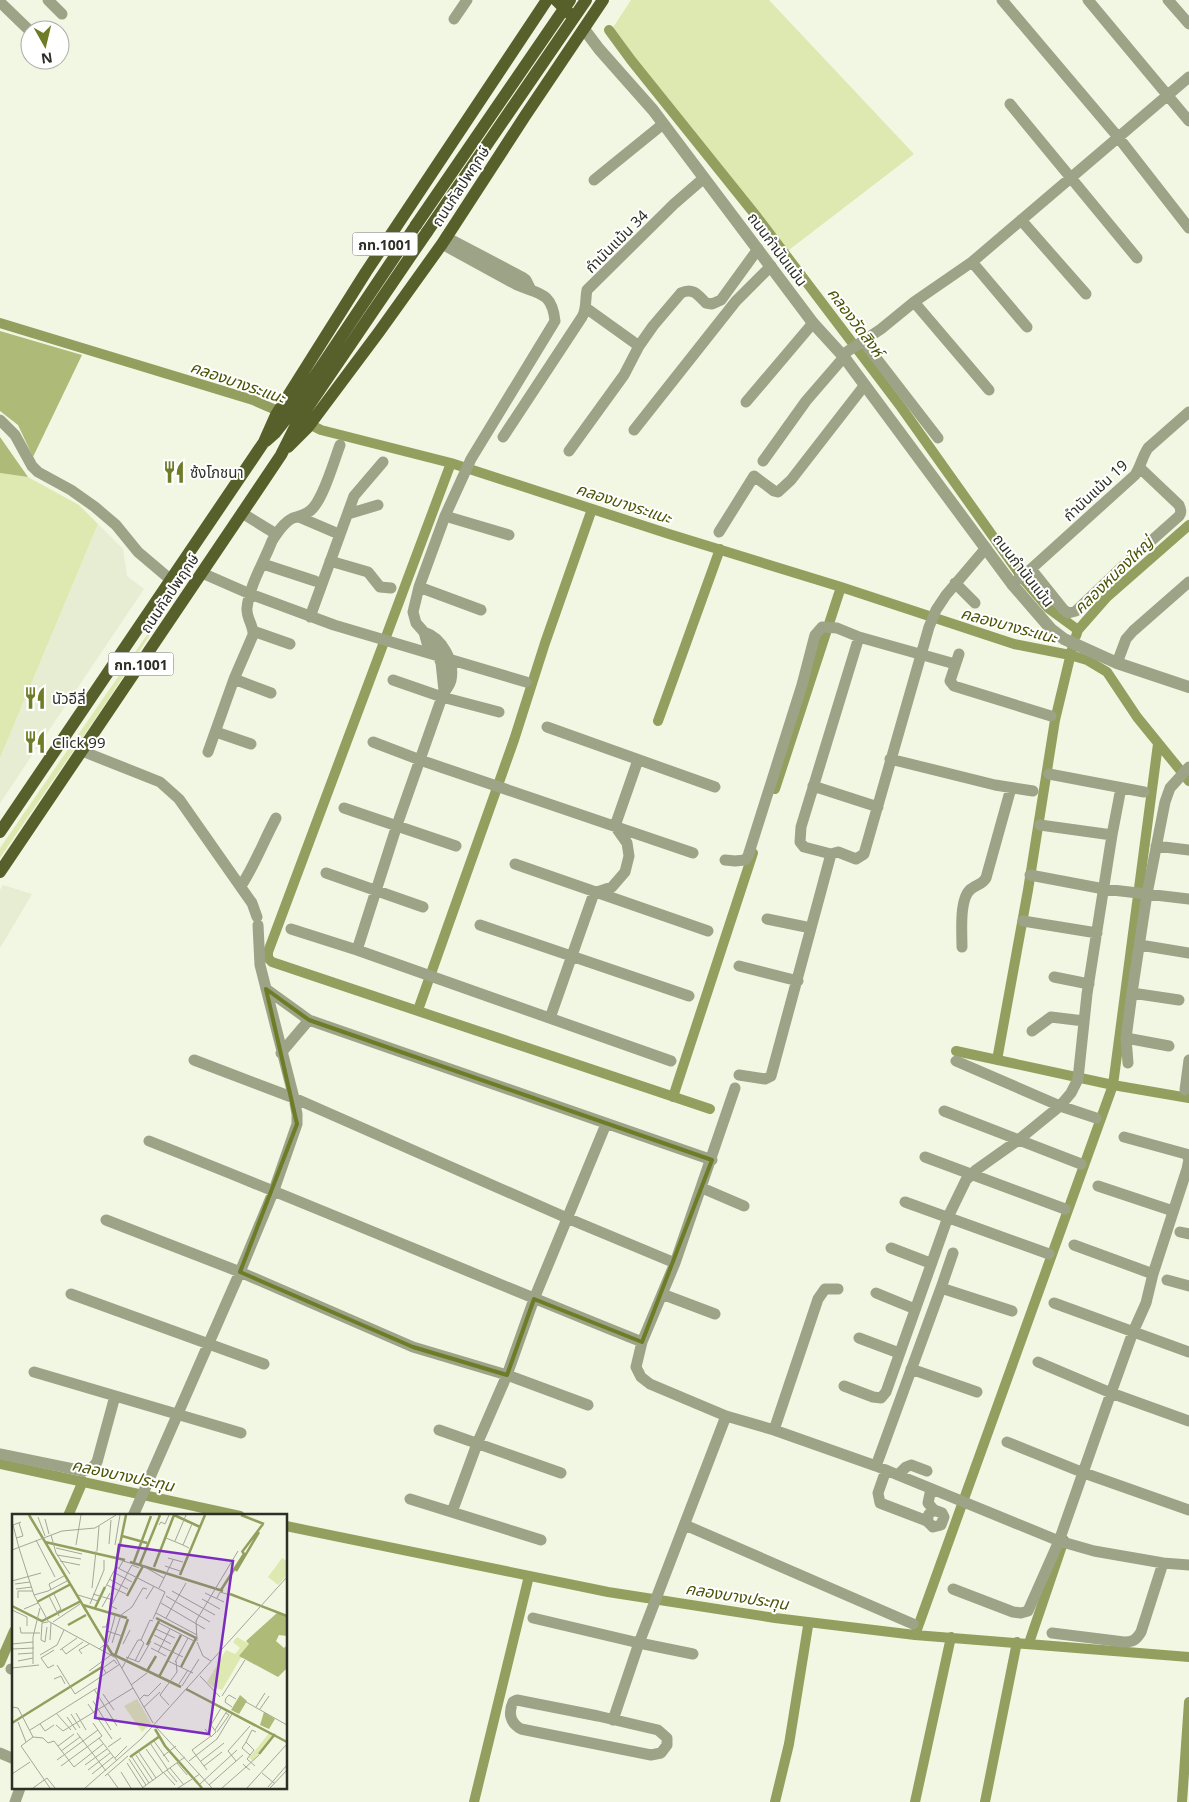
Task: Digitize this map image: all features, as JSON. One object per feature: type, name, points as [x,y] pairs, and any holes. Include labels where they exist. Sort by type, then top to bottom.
[{"type":"main road","name":"ถนนกัลปพฤกษ์","points":[[0,832],[264,442],[292,421],[366,272],[547,0]]},
{"type":"main road","points":[[556,0],[584,29]]},
{"type":"main road","name":"ถนนกัลปพฤกษ์","points":[[0,872],[281,455],[292,421],[300,408],[421,228],[570,0]]},
{"type":"main road","name":"ถนนกัลปพฤกษ์","points":[[421,228],[586,0]]},
{"type":"main road","name":"ถนนกัลปพฤกษ์","points":[[300,408],[444,240],[524,116],[603,0]]},
{"type":"main road","points":[[488,88],[501,77],[508,74],[514,76],[521,82],[524,88],[527,101],[524,116]]},
{"type":"street","points":[[48,0],[62,14]]},
{"type":"street","points":[[454,19],[467,0]]},
{"type":"street","points":[[1002,0],[1118,137],[1189,228]]},
{"type":"street","points":[[1088,0],[1189,121]]},
{"type":"street","points":[[1168,0],[1189,24]]},
{"type":"street","points":[[0,2],[20,21]]},
{"type":"street","name":"ถนนกำนันแม้น","points":[[584,29],[663,124],[813,323],[852,349],[864,386],[986,548],[1023,576],[1051,629],[1064,639],[1117,663],[1189,687]]},
{"type":"street","points":[[763,461],[806,401],[852,349],[882,329],[914,302],[972,262],[1189,77]]},
{"type":"street","points":[[1010,104],[1137,258]]},
{"type":"street","points":[[594,180],[663,124]]},
{"type":"street","name":"กำนันแม้น 34","points":[[503,437],[582,317],[586,308],[585,297],[587,290],[674,204],[704,178]]},
{"type":"street","points":[[1021,220],[1086,294]]},
{"type":"street","points":[[357,950],[397,825],[443,694],[449,686],[451,679],[450,659],[439,641],[431,634],[424,632],[416,624],[413,612],[419,587],[445,516],[471,459],[555,321],[554,308],[550,302],[530,288],[522,277],[444,240]]},
{"type":"street","points":[[569,451],[624,375],[639,346],[653,326],[681,293],[687,290],[696,293],[706,303],[712,304],[722,300],[758,249]]},
{"type":"street","points":[[972,262],[1027,327]]},
{"type":"street","points":[[634,430],[736,301],[771,266]]},
{"type":"street","points":[[914,302],[988,390]]},
{"type":"street","points":[[586,308],[639,346]]},
{"type":"street","points":[[746,402],[813,323]]},
{"type":"street","points":[[852,349],[938,438]]},
{"type":"street","points":[[719,532],[754,476],[774,490],[778,492],[781,490],[791,480],[864,386]]},
{"type":"street","name":"กำนันแม้น 19","points":[[1023,576],[1135,475],[1148,448],[1187,417]]},
{"type":"street","points":[[0,420],[15,435],[32,466],[38,472],[70,490],[105,515],[127,537],[138,552],[171,580]]},
{"type":"street","points":[[208,752],[253,631],[247,610],[250,594],[276,534],[291,519],[306,514],[318,503],[340,446]]},
{"type":"street","points":[[310,616],[354,496],[383,462]]},
{"type":"street","points":[[1141,464],[1164,482]]},
{"type":"street","points":[[1023,576],[1063,610],[1068,613],[1076,611],[1178,517],[1181,510],[1179,505],[1141,464]]},
{"type":"street","points":[[348,514],[378,505]]},
{"type":"street","points":[[242,513],[276,534]]},
{"type":"street","points":[[445,516],[509,535]]},
{"type":"street","points":[[299,517],[334,532]]},
{"type":"street","points":[[859,637],[801,827],[800,842],[804,847],[831,854],[838,852],[856,858],[864,854],[921,653],[936,610],[955,583],[986,548]]},
{"type":"street","points":[[330,561],[368,572],[380,587],[391,588]]},
{"type":"street","points":[[263,564],[315,581]]},
{"type":"street","points":[[202,572],[250,594],[374,638],[526,682]]},
{"type":"street","points":[[1117,663],[1126,639],[1133,631],[1189,582]]},
{"type":"street","points":[[955,583],[975,603]]},
{"type":"street","points":[[419,587],[481,610]]},
{"type":"street","points":[[725,860],[741,861],[745,860],[748,856],[802,685],[815,635],[822,627],[837,628],[859,637],[921,653],[957,659],[950,681],[954,686],[1051,716]]},
{"type":"street","points":[[253,631],[290,644]]},
{"type":"street","points":[[424,632],[427,643],[438,655],[443,668],[443,694]]},
{"type":"street","points":[[234,679],[271,693]]},
{"type":"street","points":[[392,680],[499,712]]},
{"type":"street","points":[[547,728],[715,787]]},
{"type":"street","points":[[216,732],[250,744]]},
{"type":"street","points":[[373,742],[420,760],[693,853]]},
{"type":"street","points":[[82,751],[160,782],[170,790],[179,799],[252,903],[257,921],[260,965],[297,1114],[297,1124],[274,1190],[134,1514]]},
{"type":"street","points":[[890,759],[1011,788],[1033,791]]},
{"type":"street","points":[[615,826],[638,760]]},
{"type":"street","points":[[1128,1063],[1126,1038],[1140,945],[1138,893],[1156,846],[1165,802],[1170,788],[1189,767]]},
{"type":"street","points":[[1049,774],[1144,792]]},
{"type":"street","points":[[813,786],[878,807]]},
{"type":"street","points":[[962,947],[965,897],[971,889],[983,883],[986,878],[1011,788]]},
{"type":"street","points":[[844,1386],[880,1398],[886,1392],[930,1263],[948,1217],[966,1180],[1060,1106],[1071,1093],[1079,1073],[1089,984],[1121,788]]},
{"type":"street","points":[[344,808],[456,846]]},
{"type":"street","points":[[241,886],[251,870],[276,818]]},
{"type":"street","points":[[1040,825],[1112,835]]},
{"type":"street","points":[[594,893],[612,887],[624,872],[629,856],[627,842],[615,826]]},
{"type":"street","points":[[1156,846],[1189,850]]},
{"type":"street","points":[[739,1075],[765,1079],[771,1076],[831,854]]},
{"type":"street","points":[[515,864],[708,931]]},
{"type":"street","points":[[326,873],[423,906]]},
{"type":"street","points":[[1030,875],[1104,889],[1189,899]]},
{"type":"street","points":[[550,1018],[594,893]]},
{"type":"street","points":[[767,919],[812,928]]},
{"type":"street","points":[[1023,921],[1097,933]]},
{"type":"street","points":[[480,924],[689,996]]},
{"type":"street","points":[[291,929],[357,950],[432,978],[671,1060]]},
{"type":"street","points":[[1140,945],[1189,953]]},
{"type":"street","points":[[739,966],[798,981]]},
{"type":"street","points":[[1054,977],[1089,984]]},
{"type":"street","points":[[266,989],[309,1020],[712,1160]]},
{"type":"street","points":[[1132,993],[1179,1000]]},
{"type":"street","points":[[1032,1030],[1051,1017],[1084,1021]]},
{"type":"street","points":[[281,1053],[309,1020]]},
{"type":"street","points":[[1126,1038],[1169,1046]]},
{"type":"street","points":[[194,1060],[294,1098],[567,1218],[675,1263]]},
{"type":"street","points":[[1185,1090],[1189,1060]]},
{"type":"street","points":[[956,1061],[1060,1106],[1096,1118]]},
{"type":"street","points":[[735,1088],[712,1160],[675,1263],[642,1342],[636,1368],[641,1377],[650,1384],[726,1416],[774,1430],[881,1468],[1060,1541],[1094,1550],[1163,1563],[1189,1565]]},
{"type":"street","points":[[944,1111],[1017,1141],[1081,1164]]},
{"type":"street","points":[[452,1512],[477,1444],[507,1375],[534,1299],[606,1124]]},
{"type":"street","points":[[953,1589],[1013,1612],[1021,1613],[1028,1611],[1060,1541],[1111,1393],[1146,1302],[1189,1159],[1186,1154],[1124,1137]]},
{"type":"street","points":[[149,1140],[642,1342]]},
{"type":"street","points":[[925,1157],[1065,1209]]},
{"type":"street","points":[[1098,1186],[1173,1211]]},
{"type":"street","points":[[702,1188],[744,1206]]},
{"type":"street","points":[[905,1202],[1049,1254]]},
{"type":"street","points":[[106,1220],[240,1272],[413,1347],[507,1375],[588,1405]]},
{"type":"street","points":[[1074,1245],[1153,1274]]},
{"type":"street","points":[[891,1248],[930,1263]]},
{"type":"street","points":[[931,1489],[928,1502],[934,1510],[942,1513],[944,1522],[937,1527],[933,1527],[927,1521],[880,1503],[878,1493],[881,1468],[910,1369],[953,1253]]},
{"type":"street","points":[[1167,1280],[1189,1286]]},
{"type":"street","points":[[941,1288],[1012,1311]]},
{"type":"street","points":[[774,1430],[818,1299],[825,1289],[838,1289]]},
{"type":"street","points":[[876,1293],[915,1309]]},
{"type":"street","points":[[70,1294],[264,1364]]},
{"type":"street","points":[[662,1294],[715,1314]]},
{"type":"street","points":[[1054,1303],[1189,1352]]},
{"type":"street","points":[[859,1338],[899,1353]]},
{"type":"street","points":[[1038,1362],[1111,1393],[1189,1420]]},
{"type":"street","points":[[910,1369],[977,1392]]},
{"type":"street","points":[[34,1372],[242,1433]]},
{"type":"street","points":[[0,1454],[83,1471],[92,1468],[97,1462],[115,1396]]},
{"type":"street","points":[[613,1720],[650,1612],[726,1416]]},
{"type":"street","points":[[439,1430],[561,1473]]},
{"type":"street","points":[[1007,1442],[1084,1473],[1189,1510]]},
{"type":"street","points":[[898,1475],[911,1465],[927,1471]]},
{"type":"street","points":[[410,1499],[541,1540]]},
{"type":"street","points":[[685,1525],[913,1624]]},
{"type":"street","points":[[1052,1633],[1132,1642],[1140,1632],[1163,1563]]},
{"type":"street","points":[[533,1618],[693,1654]]},
{"type":"street","points":[[521,1700],[613,1720],[658,1730],[667,1738],[667,1745],[661,1753],[650,1755],[521,1729],[513,1722],[510,1714],[513,1702],[521,1700]]},
{"type":"street","points":[[0,1753],[12,1758]]},
{"type":"street","points":[[15,1802],[19,1790]]},
{"type":"highlighted area","points":[[266,989],[309,1020],[712,1160],[642,1342],[534,1299],[507,1375],[413,1347],[240,1272],[297,1124]]},
{"type":"shaded area","points":[[98,524],[123,549],[127,576],[144,589],[0,803],[0,758]]},
{"type":"shaded area","points":[[3,885],[32,894],[0,948],[0,890]]},
{"type":"green space","points":[[631,0],[769,0],[914,154],[785,253],[612,29]]},
{"type":"green space","points":[[0,331],[82,355],[33,457],[18,425],[0,411]]},
{"type":"green space","points":[[0,437],[28,477],[0,473]]},
{"type":"green space","points":[[0,473],[28,477],[79,505],[98,524],[0,758]]},
{"type":"green space","points":[[191,571],[108,700],[0,858],[0,848]]},
{"type":"waterway","name":"คลองวัดสิงห์","points":[[609,30],[757,217],[901,407],[1024,580],[1048,608],[1078,630]]},
{"type":"waterway","name":"คลองบางระแนะ","points":[[0,323],[253,400],[285,414]]},
{"type":"waterway","name":"คลองบางระแนะ","points":[[305,422],[321,430],[451,463],[1014,644],[1087,660],[1107,672],[1137,717],[1189,781]]},
{"type":"waterway","points":[[451,463],[268,952],[268,958],[272,962],[710,1109]]},
{"type":"waterway","points":[[418,1010],[514,740],[545,643],[592,509]]},
{"type":"waterway","name":"คลองหนองใหญ่","points":[[1076,636],[1078,630],[1107,597],[1189,525]]},
{"type":"waterway","points":[[658,721],[720,549]]},
{"type":"waterway","points":[[775,789],[841,587]]},
{"type":"waterway","points":[[997,1060],[1028,890],[1055,720],[1072,649]]},
{"type":"waterway","points":[[915,1635],[1113,1085],[1158,744]]},
{"type":"waterway","points":[[673,1097],[753,853]]},
{"type":"waterway","points":[[956,1051],[1113,1085],[1189,1098]]},
{"type":"waterway","name":"คลองบางประทุน","points":[[0,1464],[231,1514]]},
{"type":"waterway","points":[[69,1514],[83,1481]]},
{"type":"waterway","name":"คลองบางประทุน","points":[[288,1526],[608,1592],[775,1618],[915,1635],[1189,1657]]},
{"type":"waterway","points":[[1029,1643],[1064,1540]]},
{"type":"waterway","points":[[474,1802],[529,1576]]},
{"type":"waterway","points":[[775,1802],[789,1744],[808,1626]]},
{"type":"waterway","points":[[0,1663],[12,1636]]},
{"type":"waterway","points":[[915,1802],[951,1637]]},
{"type":"waterway","points":[[985,1802],[1017,1642]]},
{"type":"waterway","points":[[1182,1802],[1189,1702]]},
{"type":"place","name":"ซ้งโภชนา","points":[[174,472]]},
{"type":"place","name":"นัวอีลี่","points":[[35,698]]},
{"type":"place","name":"Click 99","points":[[35,742]]}]
